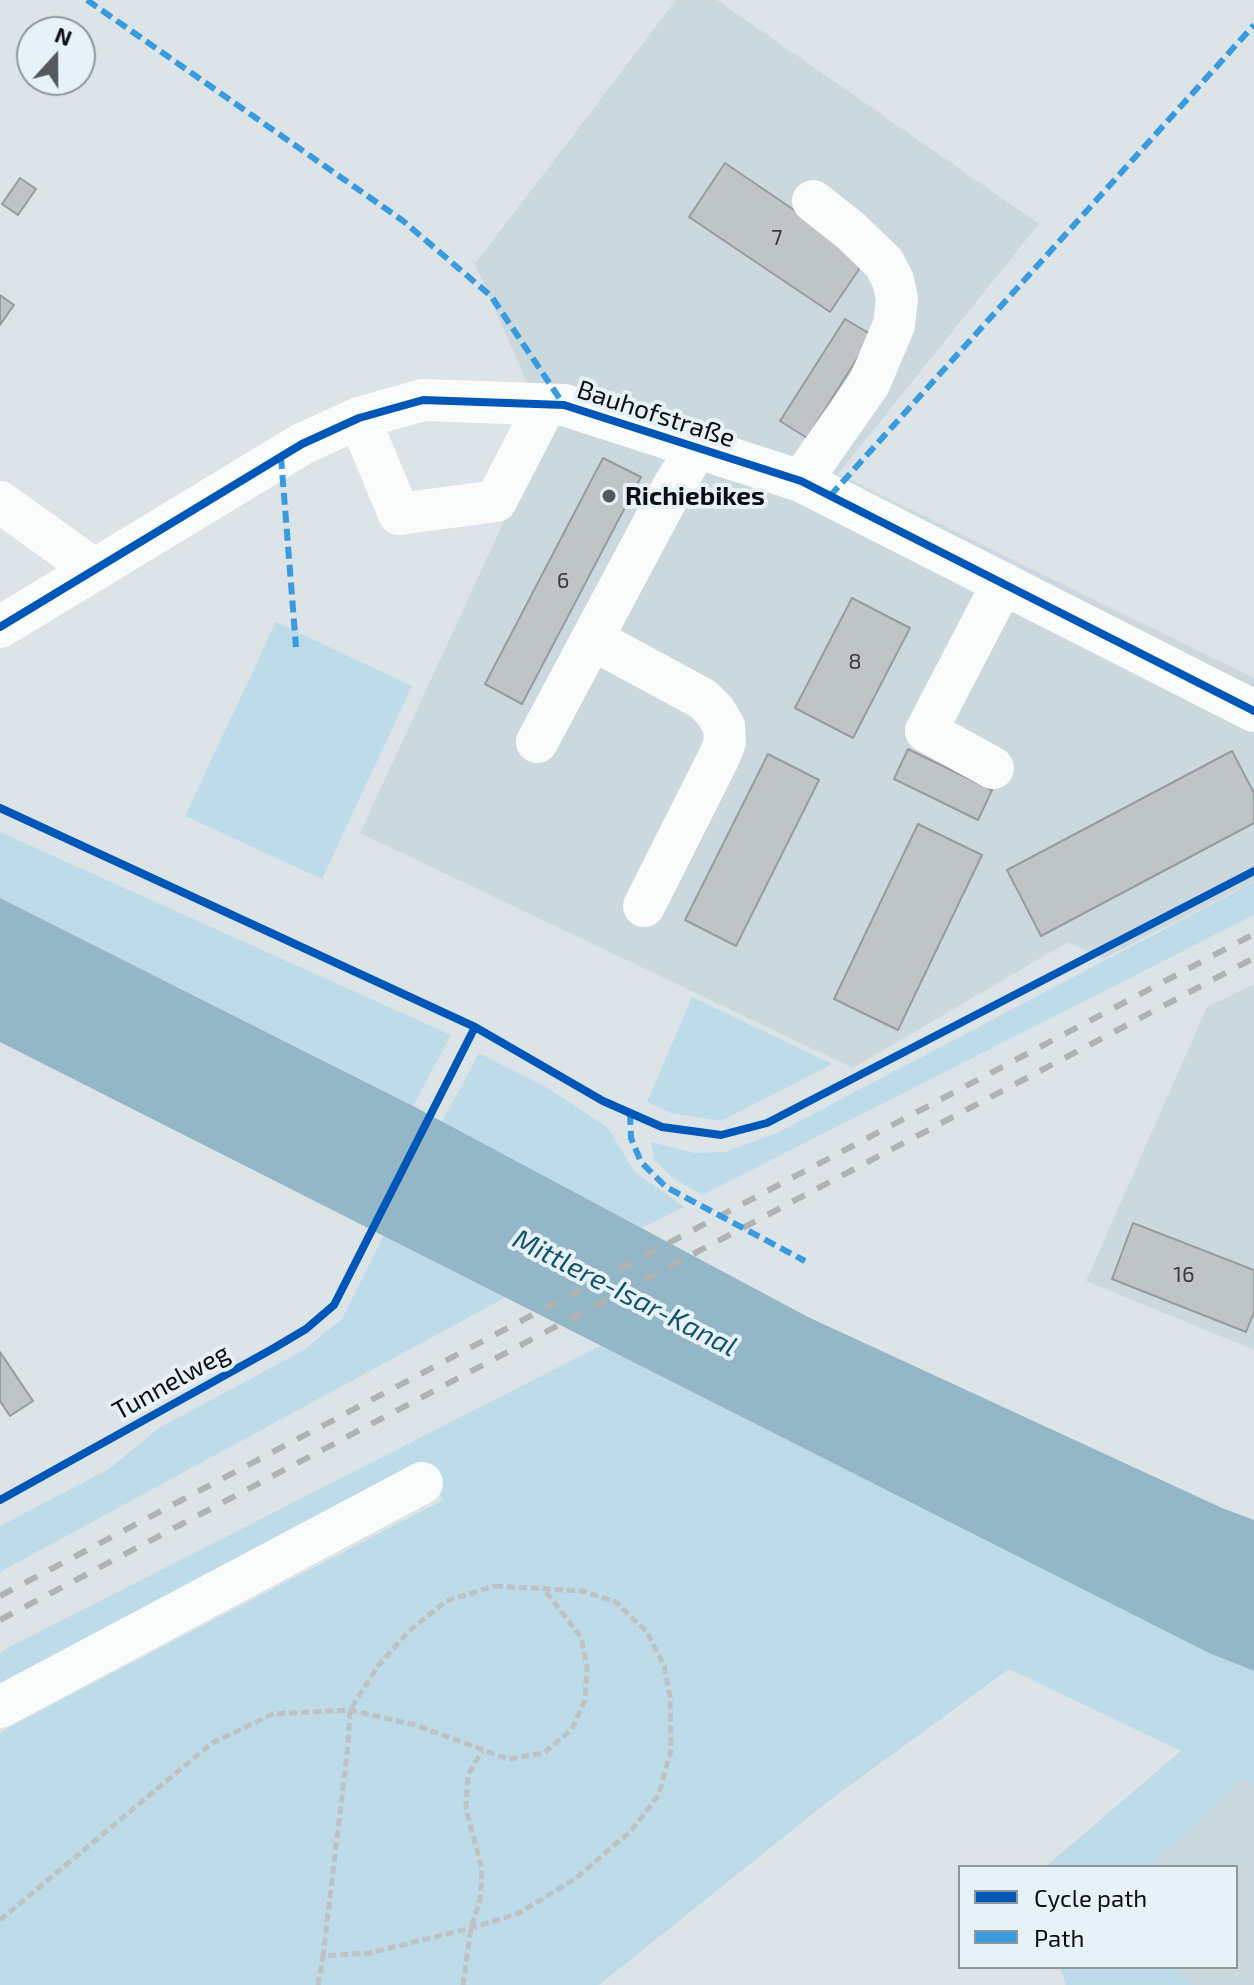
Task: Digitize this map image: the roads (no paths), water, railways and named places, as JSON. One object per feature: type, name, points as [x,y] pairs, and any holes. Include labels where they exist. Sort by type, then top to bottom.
[{"type":"street","points":[[801,481],[869,384],[894,325],[897,299],[893,280],[884,263],[813,201]]},
{"type":"street","name":"Bauhofstraße","points":[[0,627],[302,444],[359,418],[423,400],[564,405],[801,481],[1254,711]]},
{"type":"street","points":[[359,418],[399,514],[496,501],[546,404]]},
{"type":"street","points":[[537,742],[673,487],[697,448]]},
{"type":"street","points":[[0,502],[95,570]]},
{"type":"street","points":[[993,768],[926,731],[1003,583]]},
{"type":"street","points":[[592,639],[703,699],[724,726],[725,742],[719,757],[644,906]]},
{"type":"street","points":[[0,1707],[422,1483]]},
{"type":"water","name":"Mittlere-Isar-Kanal","points":[[0,898],[413,1106],[808,1317],[1254,1520],[1254,1671],[1209,1653],[0,1042]]},
{"type":"railway","points":[[0,1596],[1254,934]]},
{"type":"railway","points":[[0,1620],[1254,958]]},
{"type":"place","name":"Richiebikes","points":[[609,496]]}]
